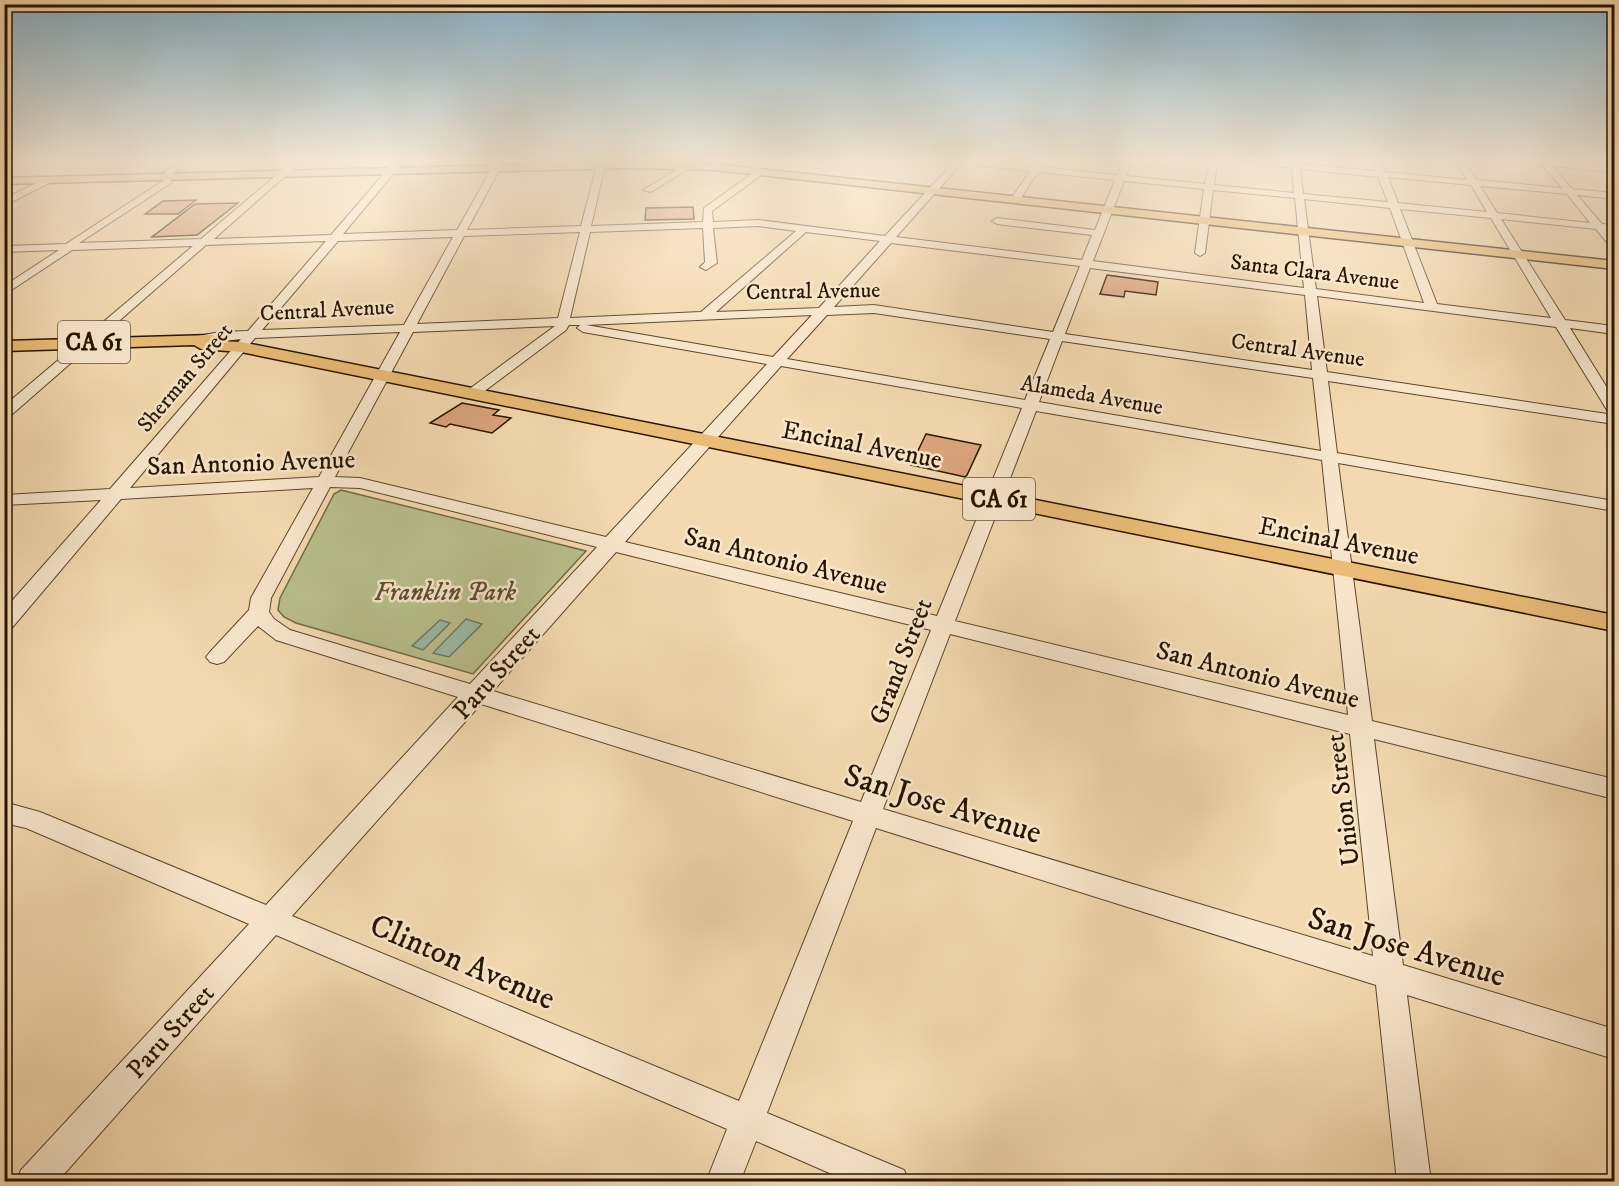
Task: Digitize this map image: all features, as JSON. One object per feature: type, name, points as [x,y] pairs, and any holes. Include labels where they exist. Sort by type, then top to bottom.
[{"type":"main road","points":[[1172,216],[1614,265]]},
{"type":"main road","name":"Encinal Avenue","points":[[88,342],[198,340],[201,344],[246,341],[383,375],[1614,623]]},
{"type":"main road","name":"CA 61","points":[[4,346],[88,342]]},
{"type":"street","points":[[7,290],[115,216]]},
{"type":"street","points":[[4,414],[235,216]]},
{"type":"street","name":"Sherman Street","points":[[4,624],[352,216]]},
{"type":"street","points":[[217,657],[259,612],[261,598],[470,216]]},
{"type":"street","points":[[473,393],[559,331],[564,321],[589,216]]},
{"type":"street","points":[[706,267],[711,262],[707,216]]},
{"type":"street","name":"Paru Street","points":[[33,1182],[910,216]]},
{"type":"street","name":"Grand Street","points":[[723,1182],[1104,216]]},
{"type":"street","points":[[1200,254],[1205,216]]},
{"type":"street","name":"Union Street","points":[[1302,216],[1414,1182]]},
{"type":"street","points":[[1398,216],[1432,307]]},
{"type":"street","points":[[1495,216],[1614,410]]},
{"type":"street","points":[[1507,216],[1614,228]]},
{"type":"street","points":[[1590,216],[1614,244]]},
{"type":"street","points":[[997,221],[1098,233]]},
{"type":"street","name":"Santa Clara Avenue","points":[[4,249],[759,223],[1614,330]]},
{"type":"street","points":[[705,315],[805,228]]},
{"type":"street","name":"Central Avenue","points":[[246,341],[409,328],[874,309],[1614,419]]},
{"type":"street","points":[[614,334],[635,318]]},
{"type":"street","name":"Alameda Avenue","points":[[564,321],[614,334],[1614,506]]},
{"type":"street","name":"San Antonio Avenue","points":[[4,500],[325,482],[360,483],[1614,789]]},
{"type":"street","name":"San Jose Avenue","points":[[259,612],[267,624],[283,635],[1614,1044]]},
{"type":"street","name":"Clinton Avenue","points":[[4,812],[32,819],[892,1182]]},
{"type":"green space","name":"Franklin Park","points":[[341,490],[586,551],[473,674],[296,623],[284,617],[278,610],[280,598],[334,494]]},
{"type":"shaded area","points":[[466,619],[482,624],[449,657],[433,653]]},
{"type":"shaded area","points":[[440,620],[450,623],[423,650],[412,646]]},
{"type":"building","points":[[179,216],[221,216],[197,235],[152,237]]},
{"type":"building","points":[[645,216],[694,216],[694,219],[645,220]]},
{"type":"building","points":[[1107,275],[1158,282],[1156,295],[1125,291],[1124,297],[1100,294]]},
{"type":"building","points":[[462,403],[499,410],[493,415],[511,418],[492,433],[450,424],[446,427],[430,423]]},
{"type":"building","points":[[926,434],[981,445],[965,477],[911,465]]}]
